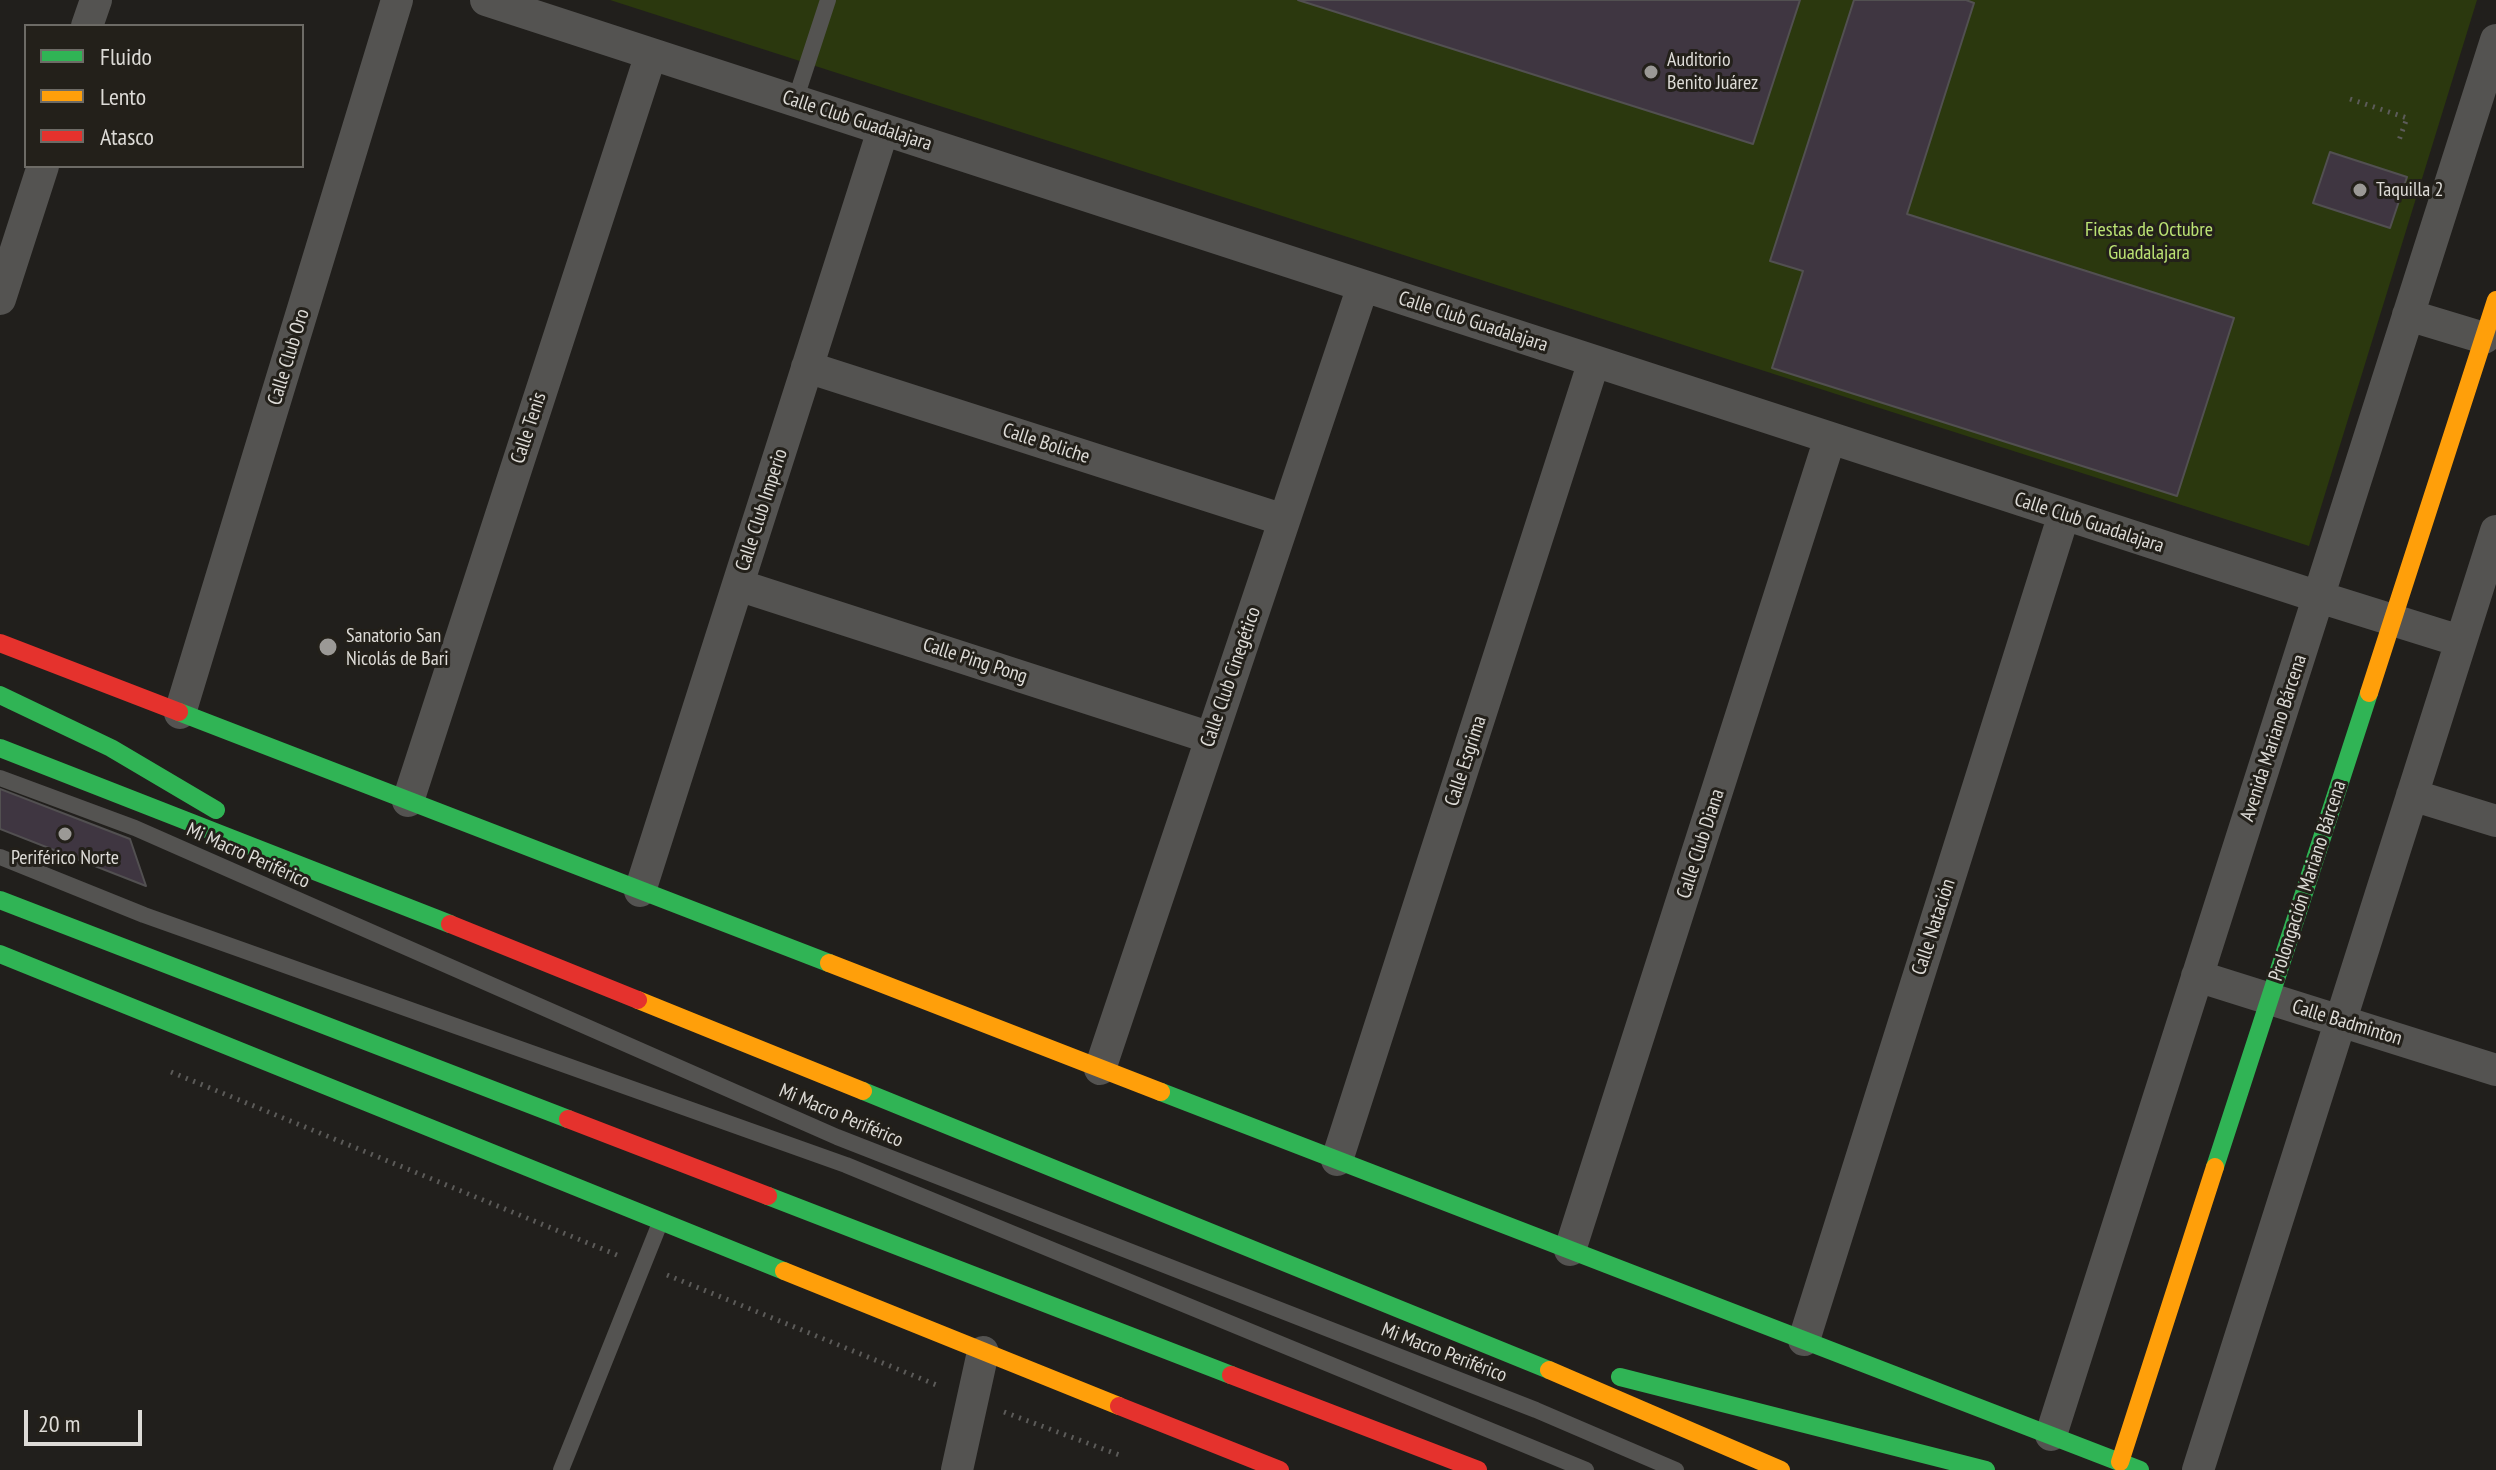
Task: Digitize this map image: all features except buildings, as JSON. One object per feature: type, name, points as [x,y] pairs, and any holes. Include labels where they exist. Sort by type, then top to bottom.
[{"type":"main road","name":"Prolongación Mariano Bárcena","points":[[2120,1462],[2392,620],[2490,334],[2496,300]]},
{"type":"main road","points":[[0,643],[2140,1470]]},
{"type":"main road","points":[[0,695],[89,736],[152,770],[303,865]]},
{"type":"main road","points":[[0,748],[303,865],[1488,1344],[1781,1470]]},
{"type":"main road","points":[[0,900],[1478,1470]]},
{"type":"main road","points":[[0,954],[1280,1470]]},
{"type":"main road","points":[[1488,1344],[1986,1470]]},
{"type":"street","points":[[88,24],[96,0]]},
{"type":"street","name":"Calle Club Oro","points":[[180,713],[397,0]]},
{"type":"street","name":"Calle Club Guadalajara","points":[[486,0],[2460,641]]},
{"type":"street","name":"Avenida Mariano Bárcena","points":[[2051,1435],[2496,40]]},
{"type":"street","name":"Calle Tenis","points":[[408,801],[651,54]]},
{"type":"street","name":"Calle Club Imperio","points":[[640,891],[883,130]]},
{"type":"street","points":[[0,299],[42,168]]},
{"type":"street","name":"Calle Club Cinegético","points":[[1100,1069],[1363,286]]},
{"type":"street","points":[[2408,315],[2490,334]]},
{"type":"street","name":"Calle Esgrima","points":[[1337,1160],[1594,361]]},
{"type":"street","name":"Calle Boliche","points":[[807,367],[1284,520]]},
{"type":"street","name":"Calle Club Diana","points":[[1570,1250],[1830,438]]},
{"type":"street","name":"Calle Natación","points":[[1804,1340],[2064,514]]},
{"type":"street","points":[[2198,1470],[2460,641],[2488,586],[2496,531]]},
{"type":"street","name":"Calle Ping Pong","points":[[738,585],[1211,738]]},
{"type":"street","points":[[2412,795],[2496,821]]},
{"type":"street","name":"Calle Badminton","points":[[2197,976],[2496,1070]]},
{"type":"street","points":[[957,1470],[983,1352]]},
{"type":"lane","points":[[795,101],[828,0]]},
{"type":"lane","name":"Mi Macro Periférico","points":[[0,778],[135,828],[837,1137],[1536,1410],[1676,1470]]},
{"type":"lane","points":[[0,857],[144,915],[846,1165],[1586,1470]]},
{"type":"lane","points":[[561,1470],[661,1221]]},
{"type":"path","points":[[2350,99],[2407,118],[2398,143]]},
{"type":"path","points":[[170,1072],[973,1400],[1129,1459]]},
{"type":"green space","name":"Fiestas de Octubre Guadalajara","points":[[610,0],[2477,0],[2309,546]]},
{"type":"traffic: fast","points":[[2215,1167],[2369,693]]},
{"type":"traffic: fast","points":[[0,695],[111,748],[216,810]]},
{"type":"traffic: fast","points":[[179,712],[829,963]]},
{"type":"traffic: fast","points":[[0,748],[450,924]]},
{"type":"traffic: fast","points":[[0,900],[568,1119]]},
{"type":"traffic: fast","points":[[0,954],[784,1271]]},
{"type":"traffic: fast","points":[[863,1091],[1549,1370]]},
{"type":"traffic: fast","points":[[1161,1092],[2140,1470]]},
{"type":"traffic: fast","points":[[768,1196],[1231,1375]]},
{"type":"traffic: fast","points":[[1620,1377],[1986,1470]]},
{"type":"traffic: slow","points":[[2369,693],[2496,300]]},
{"type":"traffic: slow","points":[[829,963],[1161,1092]]},
{"type":"traffic: slow","points":[[638,1000],[863,1091]]},
{"type":"traffic: slow","points":[[2120,1462],[2215,1167]]},
{"type":"traffic: slow","points":[[784,1271],[1119,1406]]},
{"type":"traffic: slow","points":[[1549,1370],[1781,1470]]},
{"type":"traffic: jam","points":[[0,643],[179,712]]},
{"type":"traffic: jam","points":[[450,924],[638,1000]]},
{"type":"traffic: jam","points":[[568,1119],[768,1196]]},
{"type":"traffic: jam","points":[[1231,1375],[1478,1470]]},
{"type":"traffic: jam","points":[[1119,1406],[1280,1470]]},
{"type":"place","name":"Auditorio Benito Juárez","points":[[1651,72]]},
{"type":"place","name":"Taquilla 2","points":[[2360,190]]},
{"type":"place","name":"Sanatorio San Nicolás de Bari","points":[[328,647]]},
{"type":"place","name":"Periférico Norte","points":[[65,834]]}]
